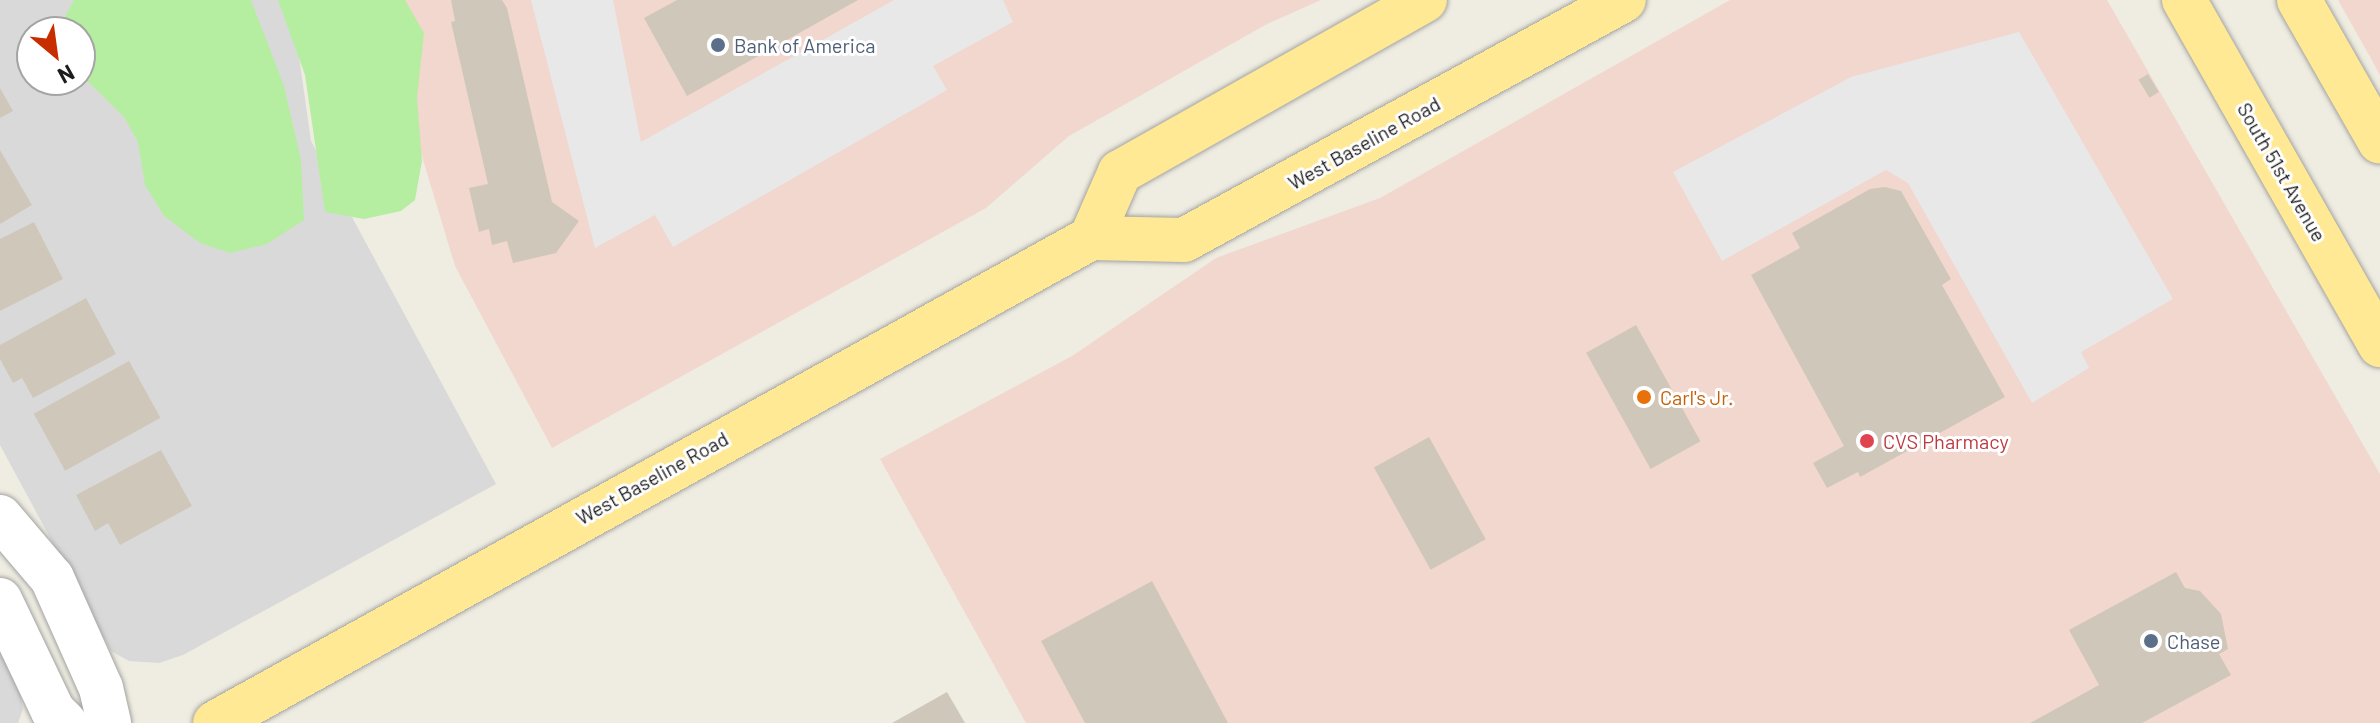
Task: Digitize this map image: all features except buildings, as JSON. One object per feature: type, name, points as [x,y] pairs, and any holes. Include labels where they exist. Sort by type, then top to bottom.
[{"type":"main road","points":[[1091,238],[1120,172],[1425,0]]},
{"type":"main road","name":"West Baseline Road","points":[[215,723],[1091,238],[1184,240],[1624,0]]},
{"type":"main road","name":"South 51st Avenue","points":[[2184,0],[2380,345]]},
{"type":"main road","points":[[2299,0],[2380,142]]},
{"type":"street","points":[[0,517],[52,578],[101,688],[109,723]]},
{"type":"street","points":[[0,600],[49,704],[65,723]]},
{"type":"shaded area","points":[[0,0],[291,0],[311,141],[496,484],[183,655],[159,663],[129,661],[111,651],[0,445]]},
{"type":"shaded area","points":[[375,0],[1321,0],[1267,24],[1069,136],[986,208],[552,448],[455,266]]},
{"type":"shaded area","points":[[531,0],[613,0],[641,142],[894,0],[1003,0],[1013,22],[933,66],[947,90],[673,247],[655,215],[595,248]]},
{"type":"shaded area","points":[[1730,0],[2107,0],[2380,474],[2380,723],[1026,723],[880,459],[1072,356],[1216,258],[1380,198]]},
{"type":"shaded area","points":[[2338,0],[2380,0],[2380,75],[2369,55]]},
{"type":"shaded area","points":[[2019,32],[2173,299],[2081,352],[2089,368],[2032,403],[1908,183],[1886,170],[1722,261],[1673,172],[1851,77]]},
{"type":"shaded area","points":[[0,646],[19,686],[23,709],[18,723],[0,723]]},
{"type":"green space","points":[[74,0],[251,0],[284,86],[301,160],[304,220],[267,244],[230,253],[200,243],[164,216],[145,185],[138,142],[124,117],[96,90],[96,16],[65,16]]},
{"type":"green space","points":[[278,0],[405,0],[424,33],[417,98],[422,161],[415,200],[401,211],[364,219],[325,212],[305,75]]},
{"type":"place","name":"Bank of America","points":[[718,45]]},
{"type":"place","name":"Carl's Jr.","points":[[1644,397]]},
{"type":"place","name":"CVS Pharmacy","points":[[1867,441]]},
{"type":"place","name":"Chase","points":[[2151,641]]}]
